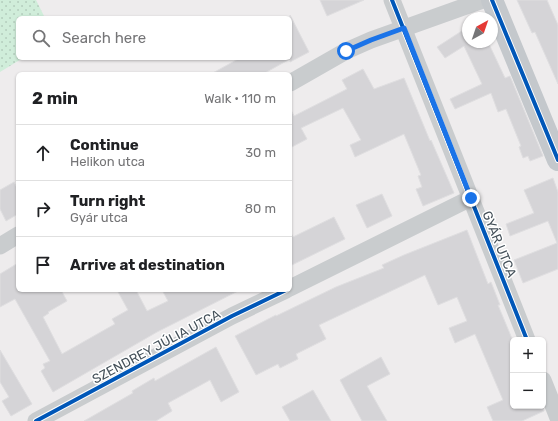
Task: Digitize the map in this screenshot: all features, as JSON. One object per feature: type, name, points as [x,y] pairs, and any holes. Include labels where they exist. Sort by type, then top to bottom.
[{"type":"main road","points":[[492,0],[554,136],[558,160]]},
{"type":"street","name":"GYÁR UTCA","points":[[392,0],[526,337]]},
{"type":"street","points":[[292,82],[346,51],[371,40],[483,0]]},
{"type":"street","points":[[292,287],[471,198]]},
{"type":"street","points":[[0,246],[16,236]]},
{"type":"street","name":"SZENDREY JÚLIA UTCA","points":[[36,421],[232,316],[282,292]]},
{"type":"street","points":[[546,388],[558,418]]},
{"type":"green space","points":[[0,0],[36,0],[44,16],[16,16],[16,60],[20,60],[0,72]]},
{"type":"building","points":[[320,0],[364,0],[327,16]]},
{"type":"building","points":[[517,0],[547,0],[558,25],[558,84],[535,32],[532,33]]},
{"type":"building","points":[[292,19],[309,52],[290,62],[290,60],[292,60]]},
{"type":"building","points":[[462,31],[462,47],[445,58],[437,47]]},
{"type":"building","points":[[465,48],[491,48],[505,78],[510,76],[543,156],[530,161],[528,156],[523,158],[519,147],[521,146],[506,109],[498,112],[491,93],[455,109],[450,99],[482,84]]},
{"type":"building","points":[[236,60],[288,60],[267,72],[215,72]]},
{"type":"building","points":[[363,69],[374,89],[404,78],[430,141],[431,140],[454,193],[423,206],[416,189],[422,187],[418,176],[421,175],[404,134],[355,157],[350,145],[361,140],[343,108],[301,128],[307,139],[292,147],[292,112],[294,116],[347,89],[342,80]]},
{"type":"building","points":[[553,178],[558,192],[558,269],[523,283],[514,260],[557,243],[548,221],[510,236],[506,224],[534,213],[524,190]]},
{"type":"building","points":[[14,182],[16,186],[16,215],[6,221],[0,209],[0,190]]},
{"type":"building","points":[[382,194],[392,216],[367,228],[356,205]]},
{"type":"building","points":[[334,217],[345,239],[292,265],[292,235],[293,237]]},
{"type":"building","points":[[467,230],[488,284],[491,282],[500,305],[498,305],[511,337],[510,337],[510,409],[544,409],[544,411],[522,421],[493,421],[487,407],[503,400],[475,334],[455,343],[449,328],[467,321],[457,297],[438,305],[425,275],[319,325],[326,339],[296,354],[298,359],[280,368],[278,364],[256,375],[235,336],[336,287],[384,268],[382,265]]},
{"type":"building","points":[[16,264],[16,292],[62,292],[67,301],[48,312],[49,313],[43,317],[62,354],[115,324],[112,319],[128,310],[118,292],[137,292],[147,311],[168,301],[163,292],[236,292],[157,332],[53,392],[41,371],[45,368],[43,364],[50,361],[15,299],[0,307],[0,274]]},
{"type":"building","points":[[216,347],[239,392],[221,402],[210,380],[168,403],[172,411],[156,421],[84,421],[133,393],[132,391],[154,378],[155,381]]},
{"type":"building","points":[[0,350],[32,404],[11,416],[2,401],[9,397],[0,382]]},
{"type":"building","points":[[381,357],[390,374],[367,386],[387,421],[362,421],[340,380]]},
{"type":"building","points":[[313,390],[331,421],[290,421],[282,407]]},
{"type":"cycle path","points":[[392,0],[526,337]]},
{"type":"cycle path","points":[[492,0],[558,160]]},
{"type":"cycle path","points":[[36,421],[232,316],[282,292]]},
{"type":"route","points":[[346,51],[404,28],[471,198]]}]
